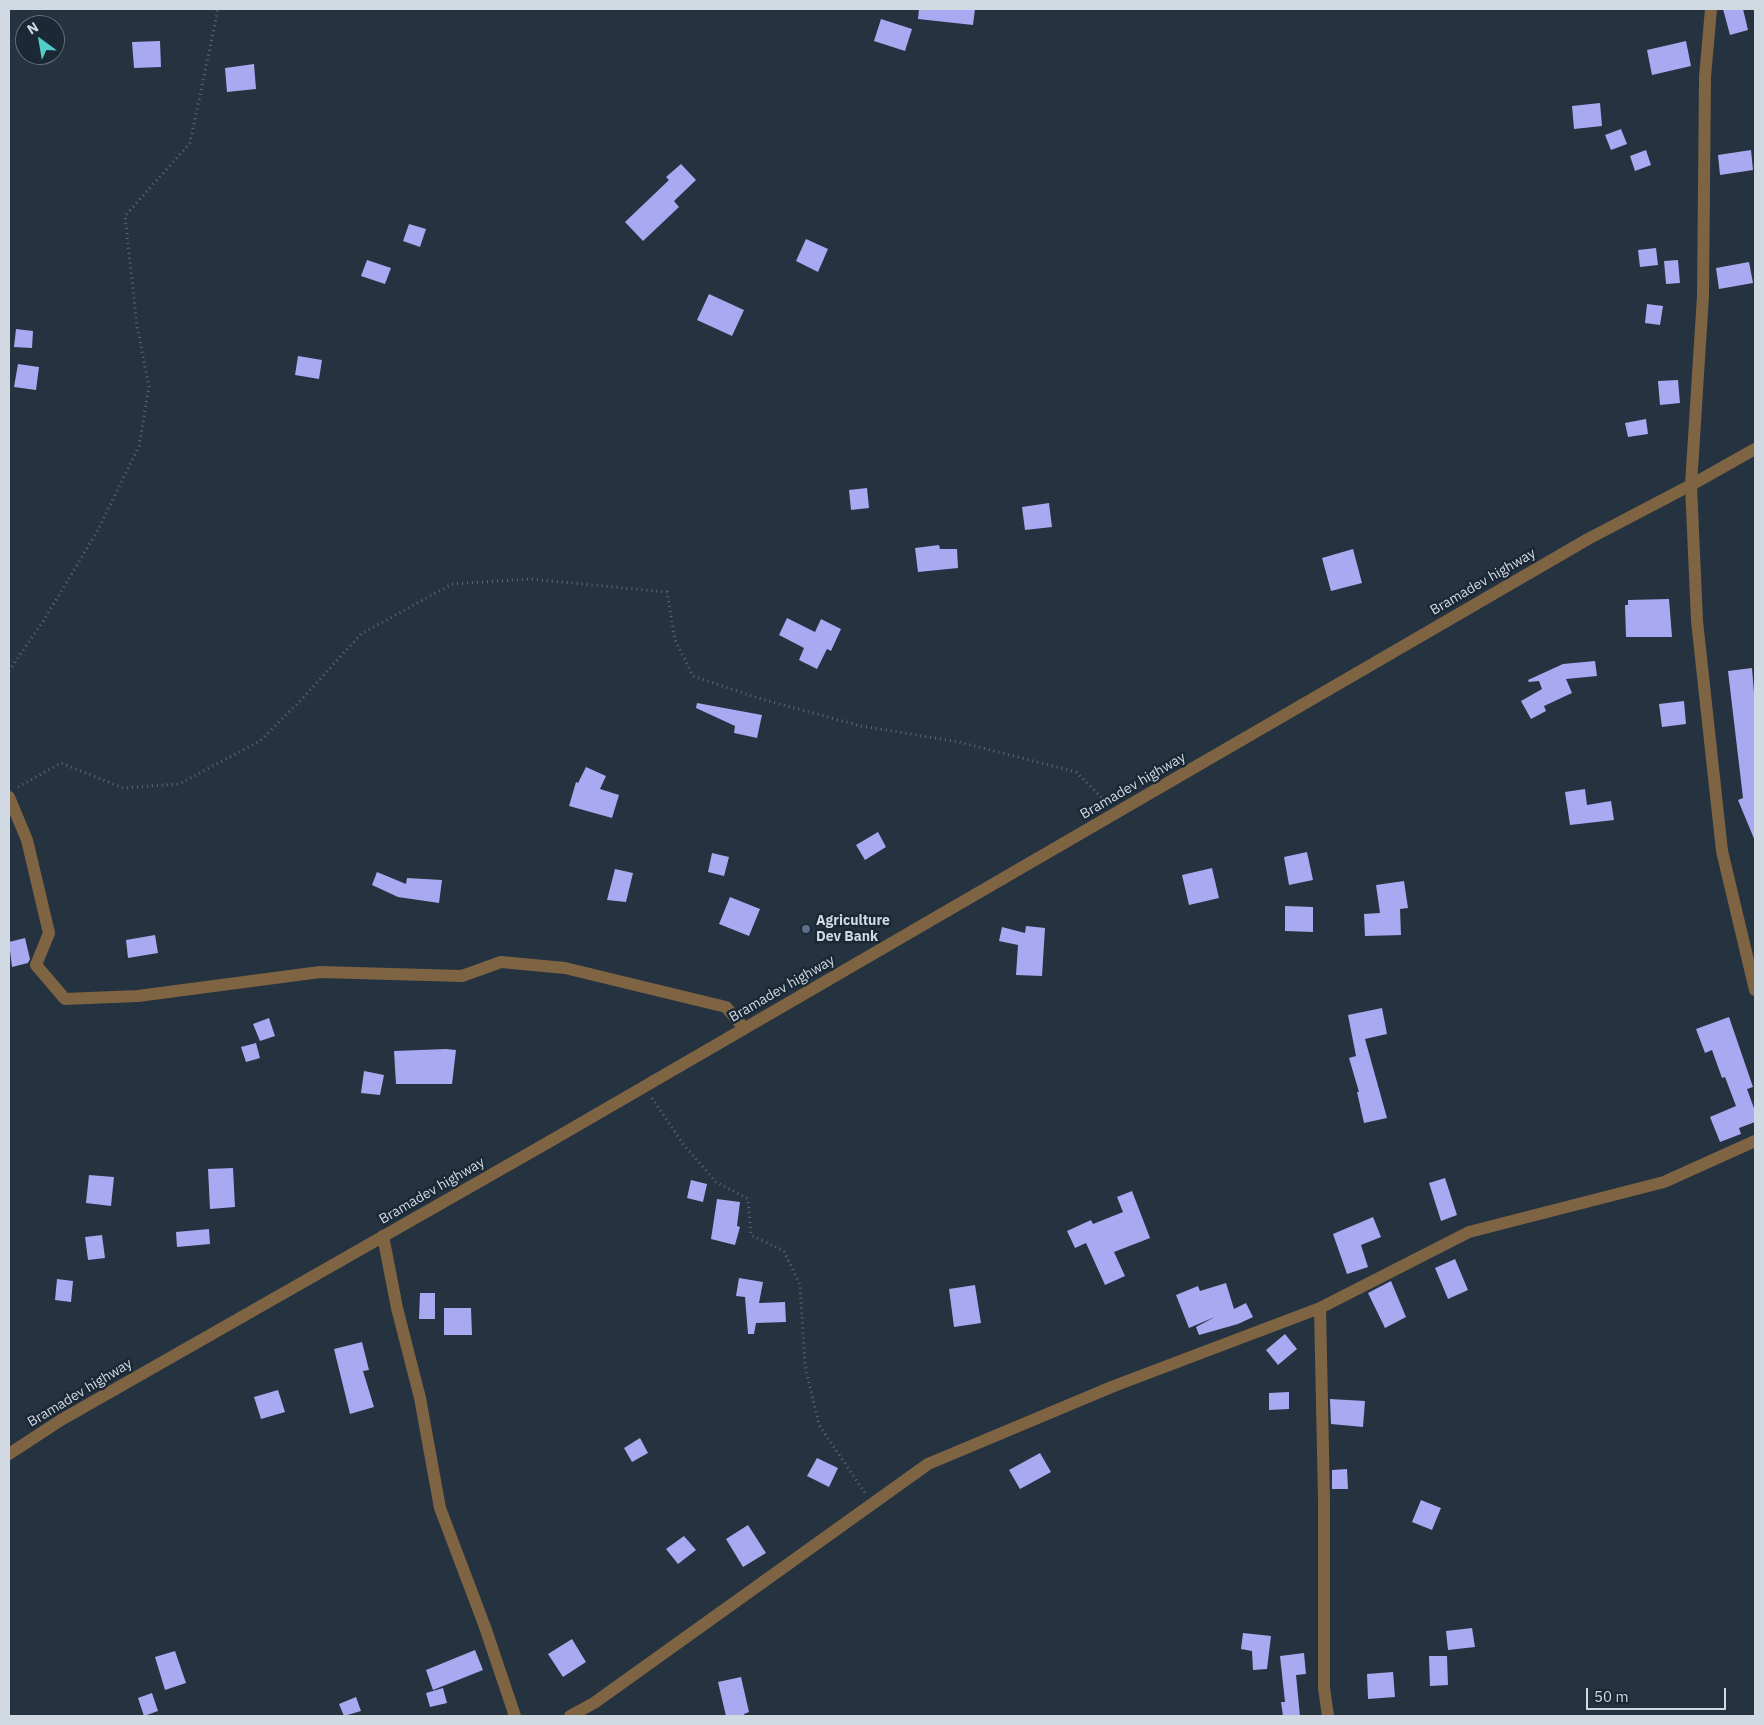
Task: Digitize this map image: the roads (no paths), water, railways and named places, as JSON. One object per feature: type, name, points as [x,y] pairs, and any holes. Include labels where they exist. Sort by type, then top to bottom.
[{"type":"street","points":[[1711,9],[1705,76],[1703,296],[1691,485],[1696,621],[1722,851],[1755,990]]},
{"type":"street","name":"Bramadev highway","points":[[9,1454],[61,1420],[644,1086],[1588,539],[1755,449]]},
{"type":"street","points":[[13,792],[27,840],[49,933],[36,965],[65,999],[138,996],[320,972],[462,976],[501,962],[565,968],[726,1008],[744,1028]]},
{"type":"street","points":[[570,1716],[602,1697],[928,1464],[1114,1386],[1320,1308],[1469,1232],[1664,1182],[1755,1141]]},
{"type":"street","points":[[383,1236],[397,1308],[420,1398],[440,1508],[485,1627],[515,1716]]},
{"type":"street","points":[[1320,1308],[1324,1499],[1324,1688],[1328,1716]]},
{"type":"place","name":"Agriculture Dev Bank","points":[[806,929]]}]
